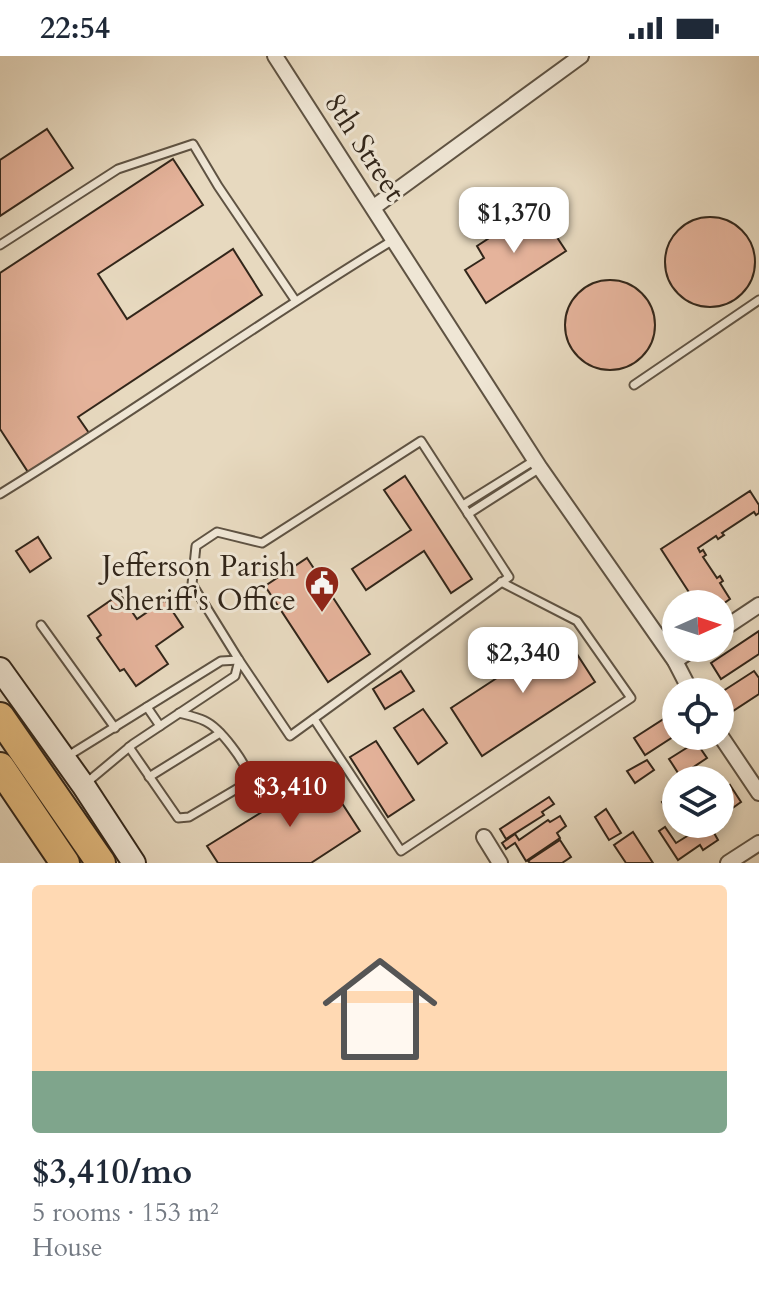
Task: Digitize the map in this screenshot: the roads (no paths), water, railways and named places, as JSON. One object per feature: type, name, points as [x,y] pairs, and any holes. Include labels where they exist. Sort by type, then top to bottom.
[{"type":"highway","points":[[0,717],[101,863]]},
{"type":"highway","points":[[0,767],[65,863]]},
{"type":"main road","points":[[0,669],[134,863]]},
{"type":"street","name":"8th Street","points":[[275,56],[538,464],[662,642]]},
{"type":"street","points":[[374,207],[581,56]]},
{"type":"street","points":[[734,622],[759,605]]},
{"type":"street","points":[[730,750],[759,793]]},
{"type":"street","points":[[484,837],[500,863]]},
{"type":"street","points":[[728,863],[759,843]]},
{"type":"lane","points":[[0,245],[118,169],[193,144],[295,300]]},
{"type":"lane","points":[[0,494],[89,439],[295,300],[395,239]]},
{"type":"lane","points":[[634,385],[759,300]]},
{"type":"lane","points":[[421,441],[468,514],[509,577],[290,736],[192,584],[196,546],[217,532],[262,543],[421,441]]},
{"type":"lane","points":[[463,505],[538,464]]},
{"type":"lane","points":[[468,514],[538,464]]},
{"type":"lane","points":[[314,719],[401,851],[631,698],[577,621],[501,582]]},
{"type":"lane","points":[[41,625],[115,728]]},
{"type":"lane","points":[[64,759],[221,661],[239,660]]},
{"type":"lane","points":[[83,785],[129,747],[235,676],[239,660]]},
{"type":"lane","points":[[147,707],[160,726]]},
{"type":"lane","points":[[129,747],[174,812],[182,818],[189,817],[240,787],[249,778],[248,771],[220,733],[206,721],[179,713]]},
{"type":"lane","points":[[149,777],[220,733]]},
{"type":"place","name":"Jefferson Parish Sheriff's Office","points":[[322,614]]}]
